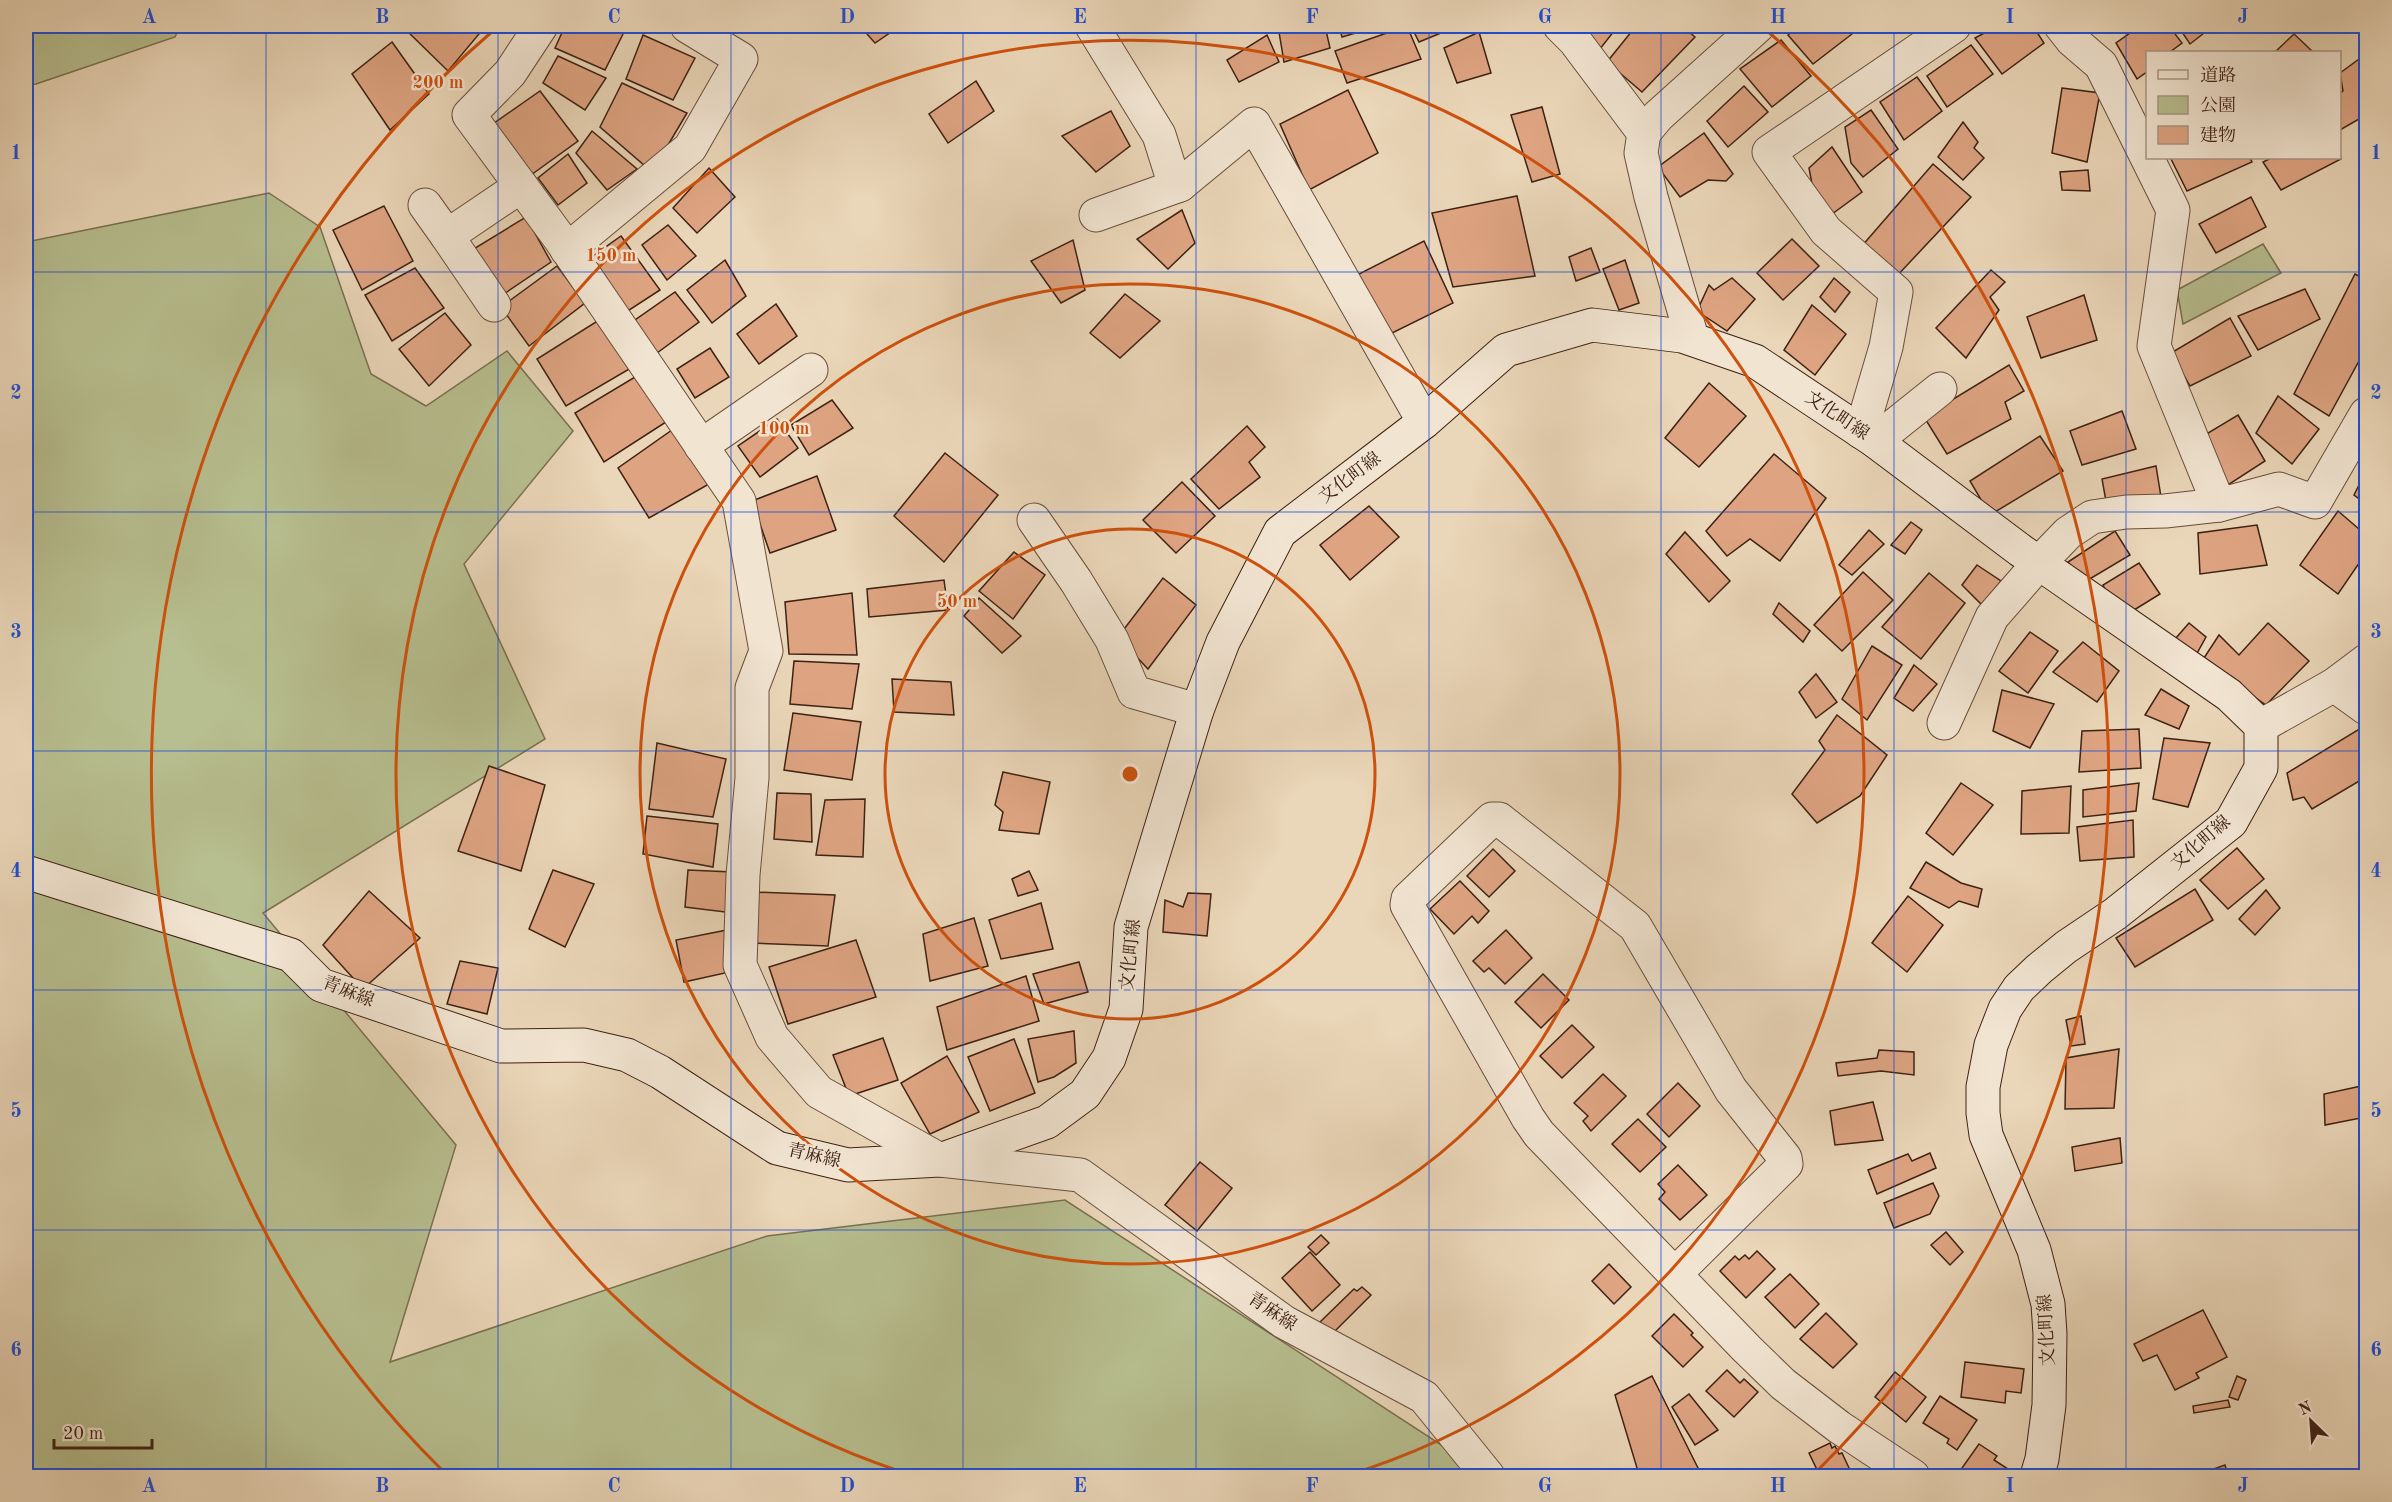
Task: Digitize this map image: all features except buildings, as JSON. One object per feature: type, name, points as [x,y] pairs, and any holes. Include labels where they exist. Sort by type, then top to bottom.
[{"type":"street","points":[[541,26],[510,73],[469,115],[567,250],[739,501],[766,651],[752,688],[752,778],[743,875],[740,965],[772,1037],[819,1092],[940,1160]]},
{"type":"street","points":[[567,250],[690,148],[741,60],[687,26]]},
{"type":"street","points":[[1092,26],[1159,135],[1171,173],[1180,185]]},
{"type":"street","points":[[1560,26],[1575,41],[1644,133]]},
{"type":"street","points":[[1692,338],[1651,197],[1641,153],[1644,133],[1658,116],[1758,26]]},
{"type":"street","points":[[1868,436],[1896,292],[1826,231],[1769,152],[1954,26]]},
{"type":"street","points":[[2061,26],[2072,40],[2101,65],[2146,156]]},
{"type":"street","points":[[1096,215],[1180,185],[1254,124],[1424,422]]},
{"type":"street","points":[[2148,159],[2173,210],[2154,346],[2219,506]]},
{"type":"street","points":[[447,236],[521,186]]},
{"type":"street","points":[[425,205],[494,304]]},
{"type":"street","name":"文化町線","points":[[940,1160],[1047,1122],[1086,1094],[1109,1058],[1126,1009],[1131,927],[1197,711],[1223,642],[1280,532],[1424,422],[1506,350],[1592,325],[1692,338],[1755,361],[1868,436],[2039,562],[2229,695],[2261,726],[2261,768],[2231,822],[2115,914],[2066,947],[2039,969],[2019,988],[2005,1009],[1991,1045],[1983,1087],[1986,1135],[2034,1250],[2048,1304],[2049,1405],[2042,1460],[2037,1476]]},
{"type":"street","points":[[701,446],[811,370]]},
{"type":"street","points":[[1868,436],[1940,389]]},
{"type":"street","points":[[1944,723],[1992,617],[2039,562],[2068,533],[2092,517],[2219,506],[2279,489],[2315,502],[2367,414]]},
{"type":"street","points":[[1034,520],[1076,581],[1112,640],[1134,692],[1197,711]]},
{"type":"street","points":[[2261,726],[2334,685],[2367,660]]},
{"type":"street","points":[[2334,685],[2367,708]]},
{"type":"street","points":[[1675,1274],[1786,1164],[1785,1158],[1731,1090],[1635,926],[1499,819],[1492,819],[1408,899],[1407,905],[1454,992],[1539,1134],[1675,1274],[1783,1384],[1839,1427],[1913,1476]]},
{"type":"street","name":"青麻線","points":[[26,872],[291,955],[321,985],[501,1046],[584,1045],[627,1054],[660,1071],[777,1148],[848,1165],[940,1160],[1080,1175],[1284,1322],[1424,1397],[1488,1476]]},
{"type":"green space","points":[[26,26],[180,26],[175,37],[36,84],[26,85]]},
{"type":"green space","points":[[269,193],[320,227],[371,374],[426,406],[507,351],[573,431],[464,564],[545,739],[263,913],[456,1145],[390,1362],[767,1236],[1065,1200],[1489,1476],[26,1476],[26,242]]},
{"type":"green space","points":[[2263,244],[2281,273],[2183,324],[2177,290]]}]
